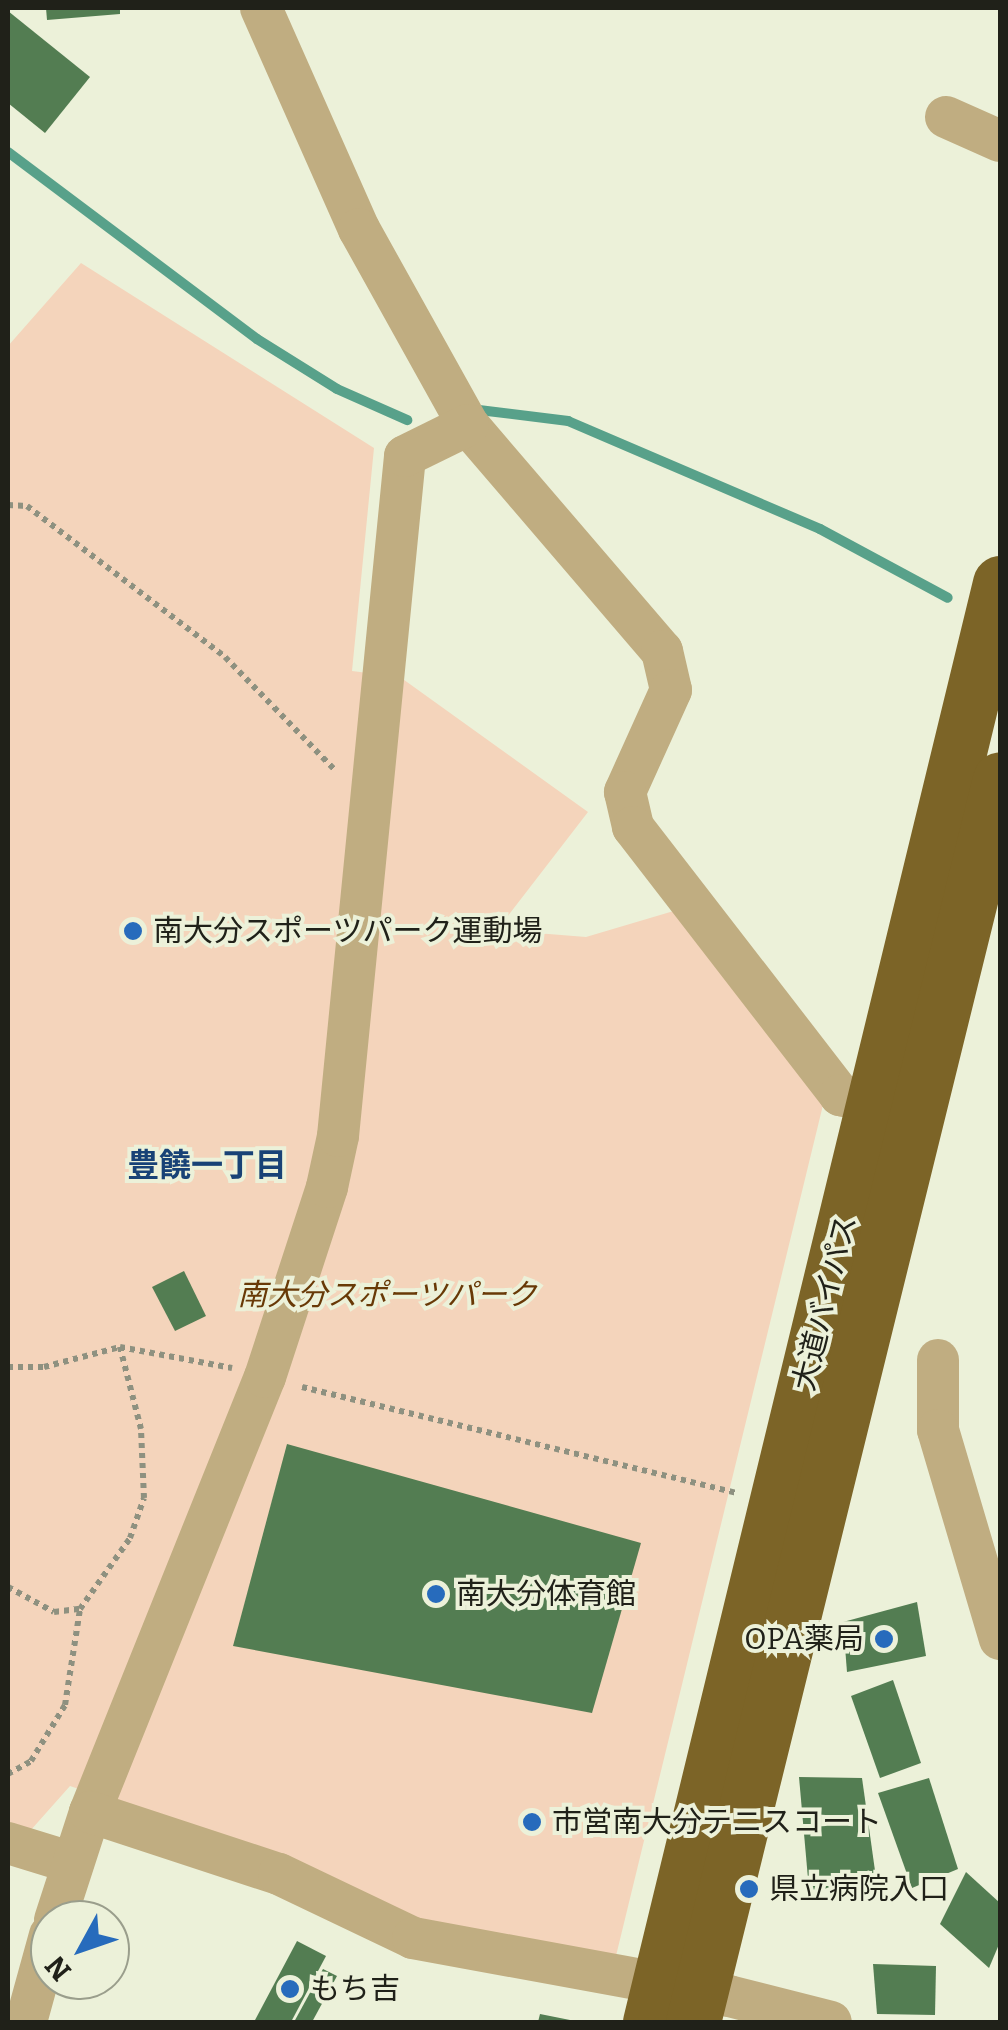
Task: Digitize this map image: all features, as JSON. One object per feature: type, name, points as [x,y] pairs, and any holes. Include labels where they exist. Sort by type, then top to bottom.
[{"type":"highway","name":"大道バイパス","points":[[676,2005],[874,1103],[1000,583]]},
{"type":"highway","name":"大道バイパス","points":[[676,2005],[1000,779]]},
{"type":"street","points":[[261,8],[359,229],[468,424],[662,650],[670,690],[625,792],[633,827],[840,1095],[874,1103]]},
{"type":"street","points":[[946,117],[1000,141]]},
{"type":"street","points":[[61,1900],[338,1136],[405,456],[468,424]]},
{"type":"street","points":[[938,1360],[938,1430],[1000,1639]]},
{"type":"street","points":[[90,1812],[268,1870],[413,1938],[676,2005],[831,2022]]},
{"type":"street","points":[[8,1843],[72,1863]]},
{"type":"path","points":[[8,505],[27,506],[226,657],[349,784]]},
{"type":"path","points":[[8,1774],[32,1761],[66,1705],[80,1609],[130,1538],[144,1498],[141,1429],[120,1347]]},
{"type":"path","points":[[8,1367],[44,1367],[120,1347],[252,1374],[743,1494]]},
{"type":"path","points":[[8,1587],[54,1612],[80,1609]]},
{"type":"green space","name":"南大分スポーツパーク","points":[[81,263],[374,448],[352,671],[400,677],[588,812],[497,930],[586,937],[677,910],[823,1105],[615,1960],[418,1923],[286,1859],[70,1786],[30,1831],[8,1824],[8,346]]},
{"type":"building","points":[[46,8],[120,8],[120,14],[47,20]]},
{"type":"building","points":[[8,11],[90,77],[45,133],[8,103]]},
{"type":"building","points":[[184,1271],[206,1316],[175,1331],[152,1287]]},
{"type":"building","name":"南大分体育館","points":[[287,1444],[641,1543],[592,1713],[233,1646]]},
{"type":"building","name":"OPA薬局","points":[[917,1602],[926,1656],[847,1672],[843,1622]]},
{"type":"building","points":[[893,1680],[921,1763],[880,1778],[851,1696]]},
{"type":"building","points":[[799,1777],[862,1778],[877,1885],[809,1890]]},
{"type":"building","points":[[929,1778],[958,1869],[912,1888],[878,1793]]},
{"type":"building","points":[[966,1872],[1000,1903],[1000,1942],[989,1968],[940,1924]]},
{"type":"building","name":"もち吉","points":[[297,1941],[326,1956],[291,2022],[254,2022]]},
{"type":"building","points":[[873,1964],[936,1966],[935,2015],[877,2014]]},
{"type":"building","points":[[323,1969],[337,1976],[312,2022],[294,2022]]},
{"type":"building","points":[[540,2014],[575,2021],[575,2022],[538,2022]]},
{"type":"waterway","points":[[8,152],[257,339],[337,389],[407,420]]},
{"type":"waterway","points":[[479,410],[568,421],[820,529],[948,598]]},
{"type":"place","name":"南大分スポーツパーク運動場","points":[[133,931]]},
{"type":"place","name":"南大分体育館","points":[[436,1594]]},
{"type":"place","name":"OPA薬局","points":[[884,1639]]},
{"type":"place","name":"市営南大分テニスコート","points":[[532,1822]]},
{"type":"place","name":"県立病院入口","points":[[749,1889]]},
{"type":"place","name":"もち吉","points":[[290,1989]]},
{"type":"district","name":"豊饒一丁目","points":[[207,1165]]}]
